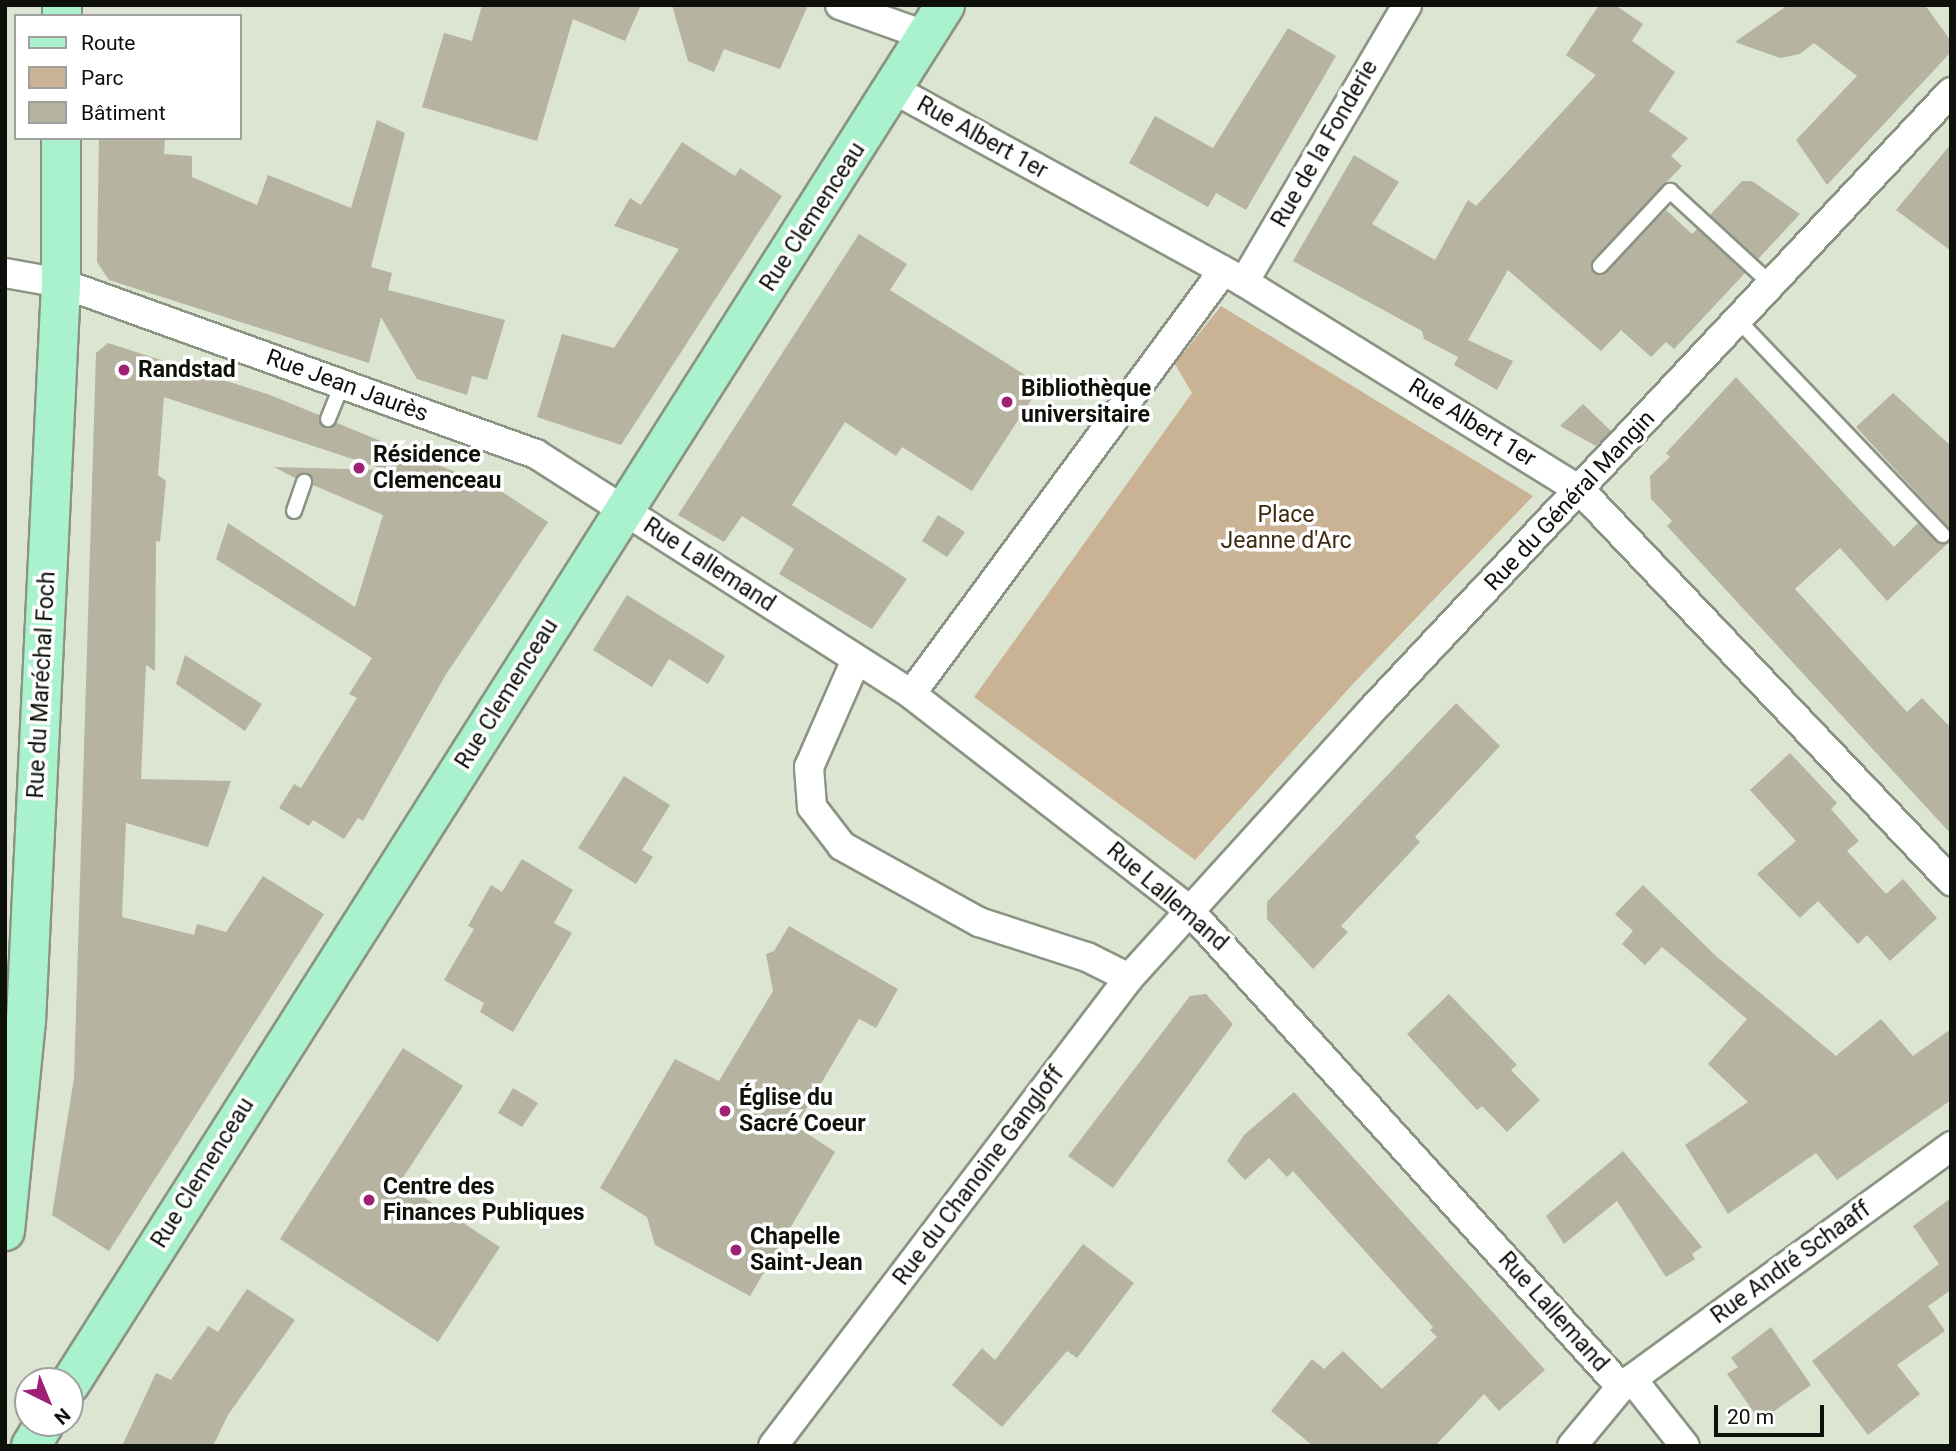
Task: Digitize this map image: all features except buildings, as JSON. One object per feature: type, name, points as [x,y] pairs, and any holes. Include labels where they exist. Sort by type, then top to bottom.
[{"type":"main road","name":"Rue Clemenceau","points":[[81,1367],[624,510],[895,90],[936,20]]},
{"type":"main road","name":"Rue du Maréchal Foch","points":[[5,1231],[26,1021],[61,283],[61,140]]},
{"type":"street","points":[[840,5],[936,20]]},
{"type":"street","name":"Rue de la Fonderie","points":[[1233,277],[1406,5]]},
{"type":"street","name":"Rue Albert 1er","points":[[895,90],[1233,277],[1581,491],[1951,881]]},
{"type":"street","name":"Rue du Général Mangin","points":[[1189,910],[1951,92]]},
{"type":"street","name":"Rue Jean Jaurès","points":[[5,273],[61,283],[536,454],[624,510]]},
{"type":"street","points":[[911,694],[1233,277]]},
{"type":"street","name":"Rue Lallemand","points":[[624,510],[911,694],[1189,910],[1626,1383]]},
{"type":"street","points":[[856,660],[809,767],[812,807],[842,846],[979,922],[1087,957],[1129,978]]},
{"type":"street","name":"Rue du Chanoine Gangloff","points":[[773,1446],[1129,978],[1189,910]]},
{"type":"street","name":"Rue André Schaaff","points":[[1572,1446],[1626,1383],[1951,1146]]},
{"type":"street","points":[[1626,1383],[1685,1446]]},
{"type":"lane","points":[[1600,265],[1670,191],[1772,284]]},
{"type":"lane","points":[[1738,320],[1943,535]]},
{"type":"lane","points":[[328,419],[342,384]]},
{"type":"lane","points":[[294,511],[304,482]]},
{"type":"green space","name":"Place Jeanne d'Arc","points":[[1221,306],[1533,496],[1350,687],[1195,860],[974,697],[1192,393],[1175,364]]},
{"type":"place","name":"Randstad","points":[[124,370]]},
{"type":"place","name":"Bibliothèque universitaire","points":[[1007,402]]},
{"type":"place","name":"Résidence Clemenceau","points":[[359,468]]},
{"type":"place","name":"Église du Sacré Coeur","points":[[725,1111]]},
{"type":"place","name":"Centre des Finances Publiques","points":[[369,1200]]},
{"type":"place","name":"Chapelle Saint-Jean","points":[[736,1250]]}]
